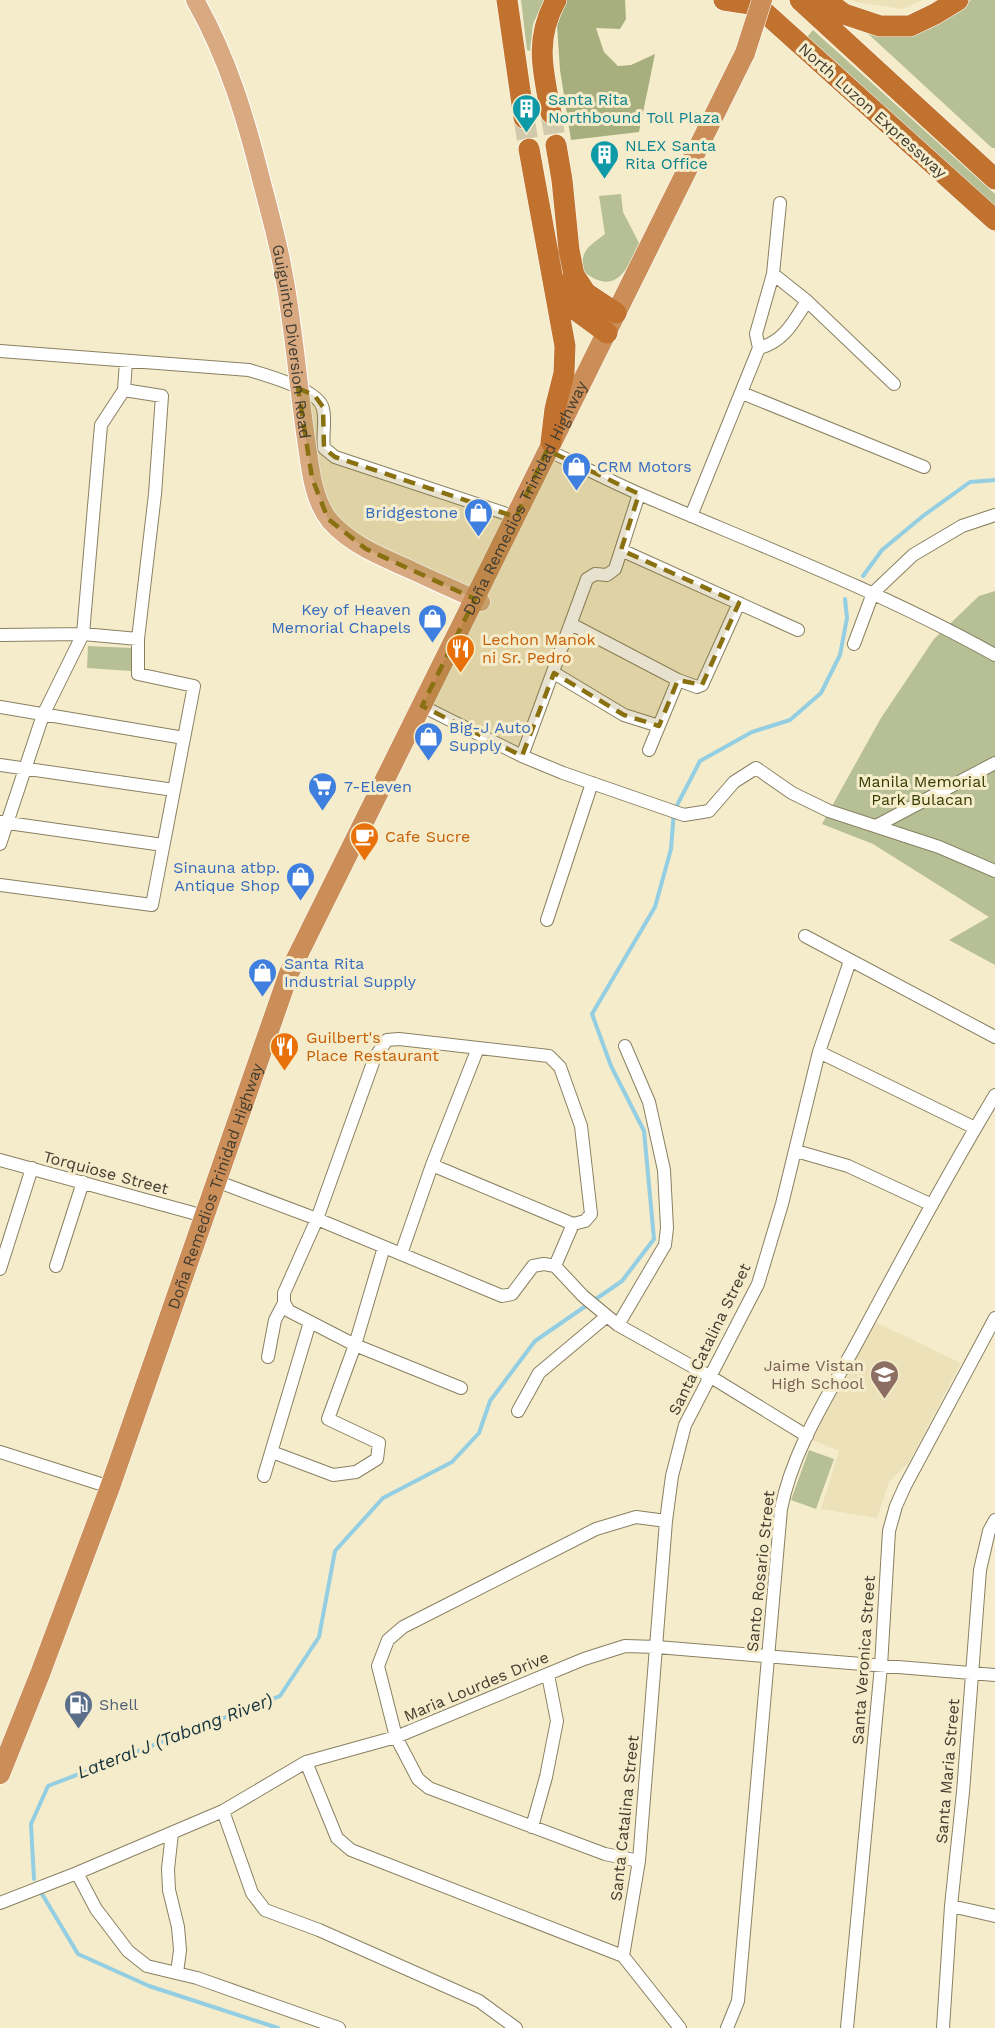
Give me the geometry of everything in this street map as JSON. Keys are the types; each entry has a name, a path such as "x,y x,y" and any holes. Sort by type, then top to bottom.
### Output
{"highway":[{"path":"507,0 524,118"},
{"path":"551,113 543,68 542,41 548,15 556,0"},
{"path":"724,0 756,2"},
{"name":"North Luzon Expressway","path":"800,0 995,179"},
{"path":"825,0 844,14 880,26 909,26 958,0"},
{"name":"Doña Remedios Trinidad Highway","path":"0,1774 110,1487 289,974 745,53 756,2"},
{"name":"North Luzon Expressway","path":"756,2 995,220"},
{"path":"556,145 574,275 586,293 616,313"},
{"path":"529,149 554,278 566,355 549,446"},
{"path":"554,278 577,311 606,333"}],"main road":[{"name":"Guiguinto Diversion Road","path":"195,0 232,79 246,117 284,274 312,478 321,506 328,519 351,540 366,549 482,602"}],"street":[{"path":"691,516 759,348 756,334 773,274 780,203"},
{"path":"773,274 807,301 894,384"},
{"path":"759,348 775,344 807,301"},
{"path":"0,351 249,370 272,376 315,396 323,408 324,448 335,457 516,517"},
{"path":"0,844 3,822 43,715 83,634 101,425 124,390 126,361"},
{"path":"0,885 152,905 194,686 138,674 138,639 155,494 162,396 124,390"},
{"path":"742,393 924,467"},
{"path":"549,446 639,494 873,593 941,624 995,654"},
{"path":"522,756 587,579 595,574 612,573 639,494"},
{"path":"854,644 873,593 913,555 962,526 995,515"},
{"path":"621,550 798,630"},
{"path":"571,624 678,680 697,687 702,685 739,603"},
{"path":"0,635 83,634 138,639"},
{"path":"554,673 624,715 659,726"},
{"path":"649,750 678,680"},
{"path":"422,706 522,756 684,815 709,811 734,782 756,768 792,793 829,811 939,847 995,871"},
{"path":"0,707 184,738"},
{"path":"876,826 995,763"},
{"path":"0,765 174,790"},
{"path":"546,920 592,783"},
{"path":"3,822 163,845"},
{"path":"805,936 995,1037"},
{"name":"Santa Catalina Street","path":"623,1956 639,1861 666,1521 672,1476 685,1425 758,1284 783,1204 819,1052 850,961"},
{"path":"268,1357 275,1320 284,1304 285,1293 317,1219 375,1057 387,1040 399,1039 549,1056 560,1067 581,1126 591,1214 585,1221 573,1224 432,1165"},
{"path":"618,1324 665,1245 668,1228 664,1170 649,1102 625,1046"},
{"path":"401,1254 432,1165 478,1048"},
{"path":"819,1052 975,1128"},
{"name":"Santo Rosario Street","path":"727,2028 738,2001 781,1509 785,1486 807,1436 932,1205 995,1095"},
{"path":"796,1151 848,1166 932,1205"},
{"name":"Torquiose Street","path":"0,1160 204,1216"},
{"path":"0,1269 32,1168"},
{"path":"216,1181 317,1219 502,1296 512,1294 533,1266 544,1264 555,1266 584,1296 618,1324 711,1377 807,1436"},
{"path":"56,1266 83,1182"},
{"path":"555,1266 573,1224"},
{"path":"272,1452 333,1475 356,1472 377,1459 380,1443 328,1419 355,1345 384,1248"},
{"path":"284,1304 289,1311 355,1345 461,1388"},
{"path":"518,1412 539,1372 604,1314"},
{"name":"Santa Veronica Street","path":"847,2028 881,1666 889,1531 905,1486 995,1318"},
{"path":"264,1476 310,1322"},
{"path":"0,1452 110,1487"},
{"path":"639,1861 605,1854 429,1788 418,1779 396,1737 378,1666 388,1640 403,1627 596,1530 636,1517 666,1521"},
{"name":"Santa Maria Street","path":"943,2028 951,1906 980,1570 989,1531 995,1520"},
{"name":"Maria Lourdes Drive","path":"0,1903 77,1873 224,1810 306,1762 396,1737 584,1659 625,1646 995,1676"},
{"path":"532,1827 546,1777 557,1721 548,1675"},
{"path":"306,1762 337,1838 351,1850 623,1956 680,2028"},
{"path":"224,1810 252,1893 265,1910 319,1930 479,2001 516,2028"},
{"path":"172,1833 168,1869 169,1890 178,1927 180,1950 177,1973"},
{"path":"77,1873 96,1909 128,1952 147,1966 177,1973 339,2028"},
{"path":"951,1906 995,1916"}],"highlighted area":[{"path":"298,388 315,396 323,407 324,448 335,457 516,517 547,450 639,494 621,550 739,603 702,685 678,680 659,726 624,715 554,673 522,756 422,706 475,599 366,549 328,519 312,478"}],"shaded area":[{"path":"853,0 922,0 902,9"},
{"name":"Jaime Vistan High School","path":"875,1322 961,1363 909,1462 889,1482 877,1518 821,1509 839,1451 808,1438"}],"green space":[{"path":"521,0 544,0 533,24 530,51 527,50"},
{"path":"567,0 625,0 626,19 620,29 596,28 604,52 618,66 631,65 655,54 639,132 571,140 560,70 557,25"},
{"path":"971,0 995,0 995,148 992,148 864,30 946,16"},
{"path":"813,30 995,194 995,212 807,37"},
{"path":"621,194 623,212 639,243 624,271 612,281 604,282 583,271 583,258 587,249 605,234 599,196"},
{"name":"Manila Memorial Park Bulacan","path":"995,591 995,965 949,940 989,917 873,844 822,824 881,718 934,639 979,596"},
{"path":"88,646 132,648 131,671 87,668"},
{"path":"809,1450 834,1459 816,1509 791,1500"}],"waterway":[{"path":"863,576 882,550 923,516 970,482 995,480"},
{"name":"Lateral J (Tabang River)","path":"34,1879 31,1824 48,1786 280,1696 319,1637 335,1551 383,1498 452,1462 479,1433 490,1401 535,1341 622,1281 654,1239 644,1131 611,1066 592,1014 655,907 671,849 674,811 700,761 752,732 790,720 821,693 840,655 847,618 845,599"},
{"name":"Lateral J (Tabang River)","path":"42,1894 78,1954 149,1986 278,2028"}],"tunnel":[{"path":"551,113 556,145"},
{"path":"524,118 529,149"}],"place":[{"name":"Santa Rita Northbound Toll Plaza","path":"527,134"},
{"name":"NLEX Santa Rita Office","path":"604,180"},
{"name":"CRM Motors","path":"576,492"},
{"name":"Bridgestone","path":"479,538"},
{"name":"Key of Heaven Memorial Chapels","path":"432,644"},
{"name":"Lechon Manok ni Sr. Pedro","path":"461,674"},
{"name":"Big-J Auto Supply","path":"428,762"},
{"name":"7-Eleven","path":"323,812"},
{"name":"Cafe Sucre","path":"364,862"},
{"name":"Sinauna atbp. Antique Shop","path":"301,902"},
{"name":"Santa Rita Industrial Supply","path":"263,998"},
{"name":"Guilbert's Place Restaurant","path":"285,1072"},
{"name":"Jaime Vistan High School","path":"885,1400"},
{"name":"Shell","path":"78,1730"}]}
